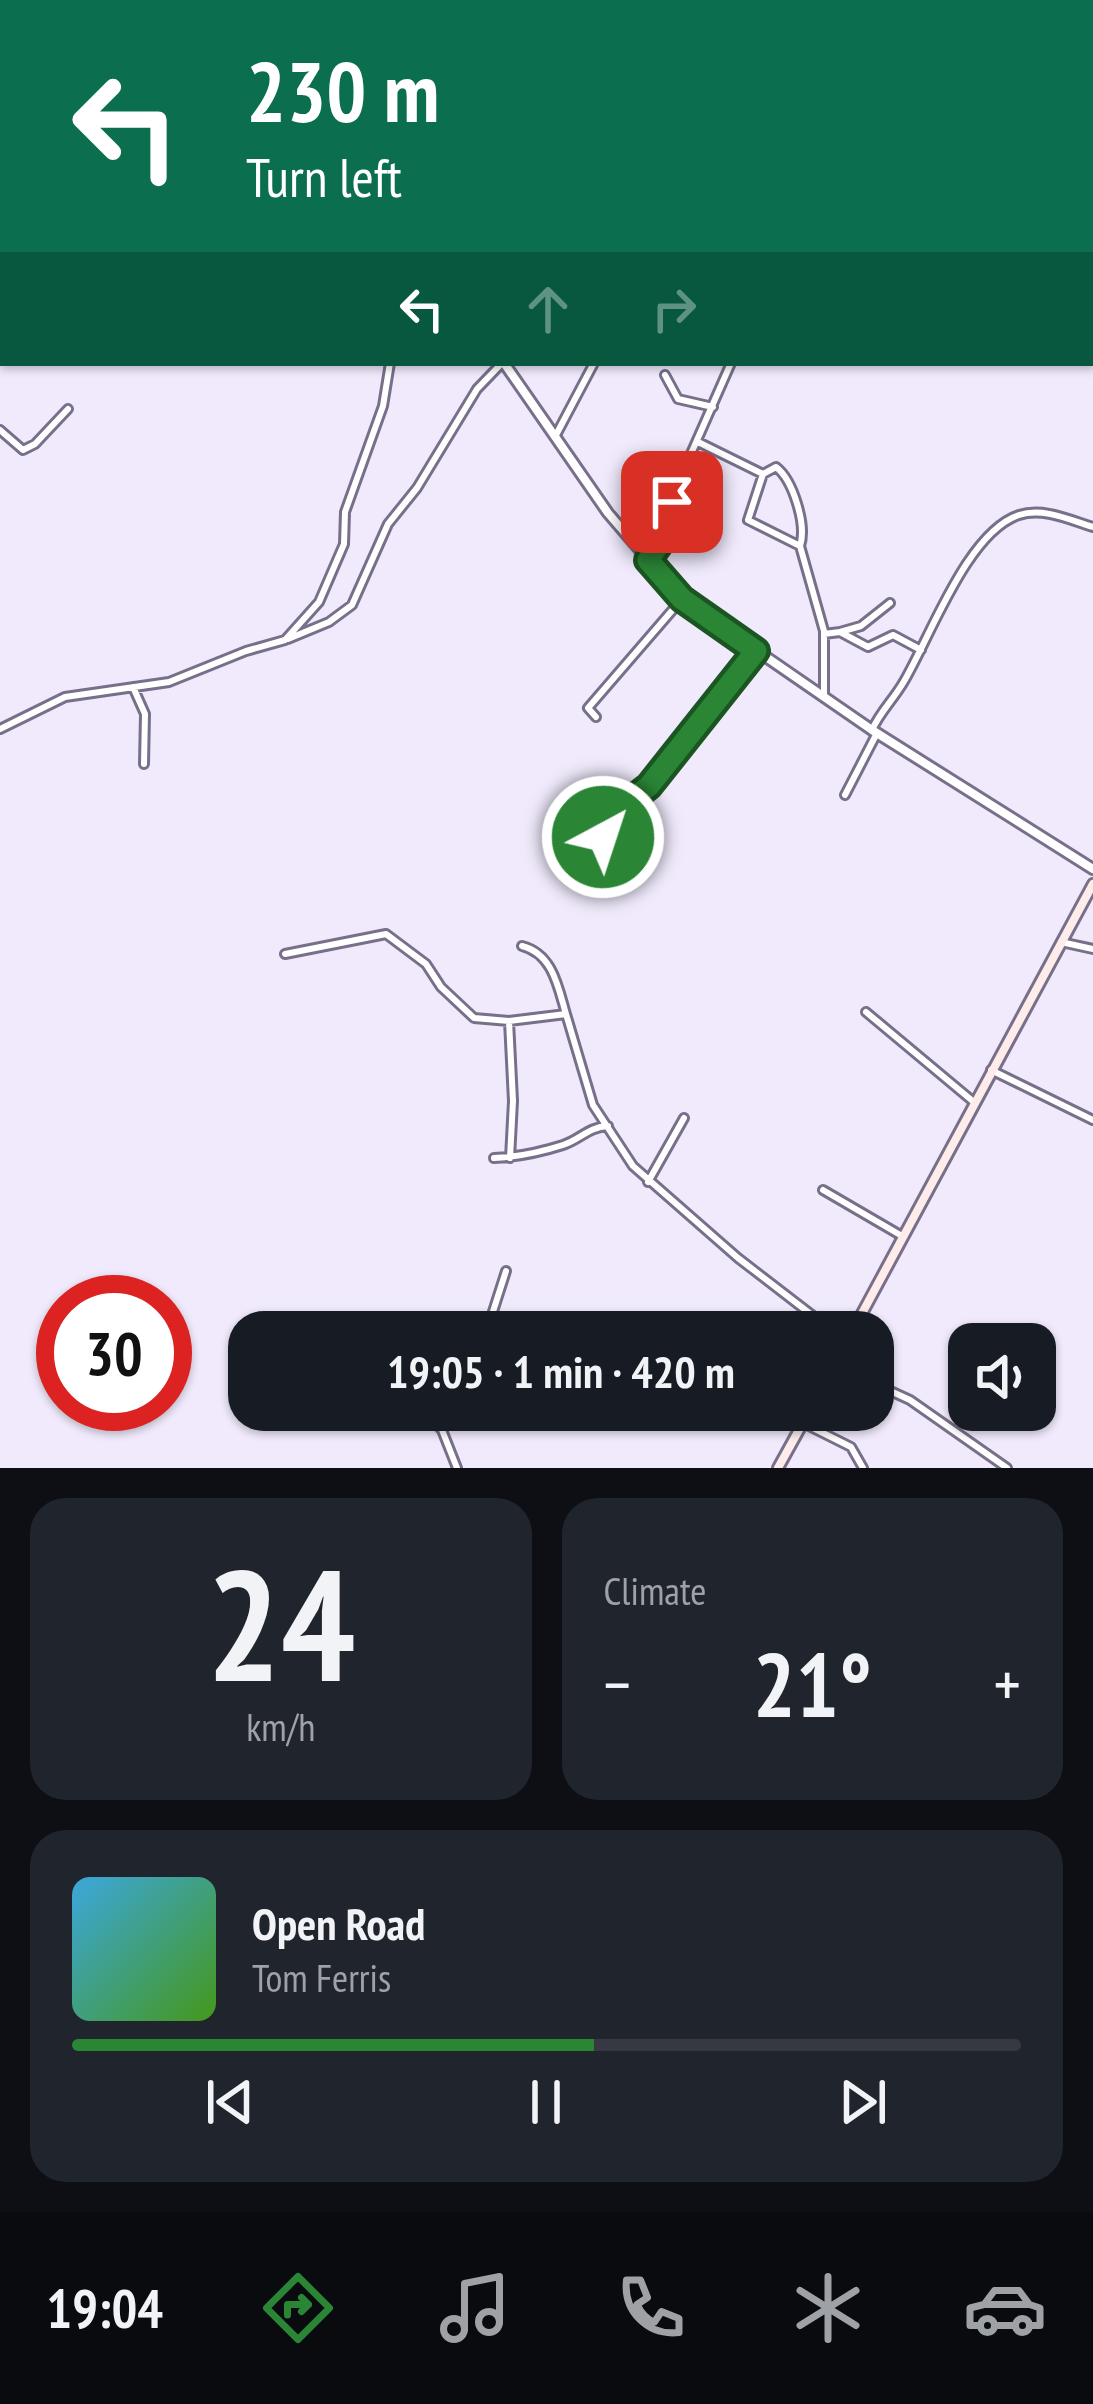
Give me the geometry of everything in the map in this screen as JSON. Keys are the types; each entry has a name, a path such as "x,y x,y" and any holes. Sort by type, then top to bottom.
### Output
{"main road":[{"path":"863,1311 1093,884"},
{"path":"778,1468 799,1431"}],"street":[{"path":"285,640 320,602 344,544 345,512 382,406 389,366"},
{"path":"0,729 65,697 170,682 329,622 352,605 388,524 417,488 477,389 500,366"},
{"path":"505,366 608,513 682,599 874,732 1093,869"},
{"path":"556,435 592,366"},
{"path":"648,560 663,539 675,490 730,366"},
{"path":"665,375 678,398 713,407"},
{"path":"0,430 22,450 68,409"},
{"path":"698,442 763,474"},
{"path":"800,545 748,520 763,474 776,467 786,476 804,533 800,545 824,634 824,698"},
{"path":"845,795 961,570 1013,517 1045,513 1093,527"},
{"path":"596,717 588,708 682,599"},
{"path":"824,634 861,626 890,603"},
{"path":"840,632 868,647 893,635 921,650"},
{"path":"614,848 603,837 603,822 649,786 756,651"},
{"path":"133,687 145,715 144,764"},
{"path":"285,954 386,934 426,964 441,987 474,1018 509,1021 566,1014"},
{"path":"1060,942 1093,949"},
{"path":"522,946 534,949 547,961 593,1105 626,1158 648,1182 808,1311"},
{"path":"866,1012 975,1103"},
{"path":"509,1021 513,1101 509,1157"},
{"path":"991,1070 1093,1120"},
{"path":"648,1182 684,1118"},
{"path":"494,1158 562,1145 592,1126 608,1126"},
{"path":"823,1190 903,1237"},
{"path":"493,1311 506,1271"},
{"path":"894,1393 1007,1468"},
{"path":"442,1431 457,1468"},
{"path":"819,1431 850,1447 862,1468"}],"route":[{"path":"603,837 603,822 649,786 756,651 682,599 648,560 663,539 672,502"}]}
